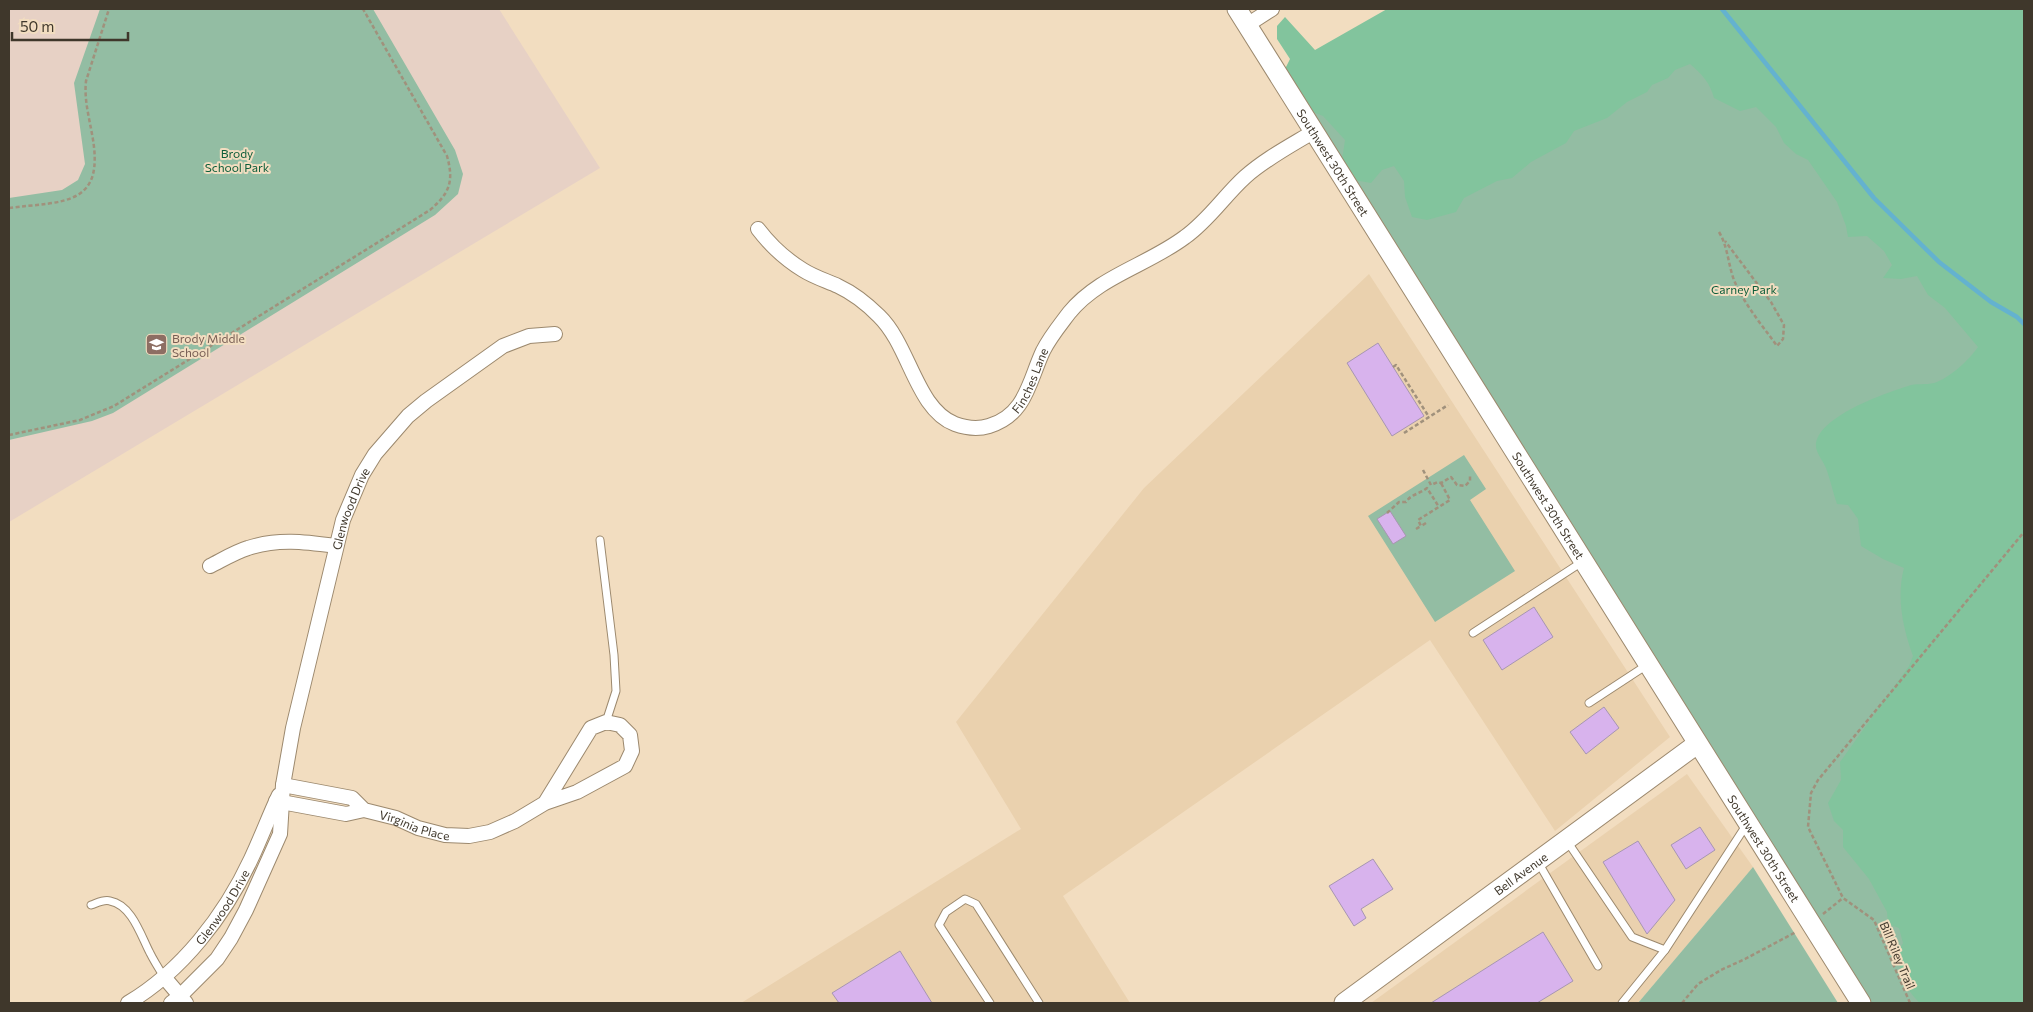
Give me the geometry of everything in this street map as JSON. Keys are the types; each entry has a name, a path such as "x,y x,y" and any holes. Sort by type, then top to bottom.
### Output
{"street":[{"name":"Southwest 30th Street","path":"1237,9 1647,665 1861,1003"},
{"path":"1247,25 1272,9"},
{"name":"Finches Lane","path":"758,229 768,242 786,259 805,272 861,300 880,317 894,335 931,407 943,418 956,425 971,428 984,427 998,423 1012,414 1022,403 1043,351 1056,329 1072,309 1092,291 1111,278 1162,253 1186,237 1208,217 1246,176 1313,132"},
{"name":"Glenwood Drive","path":"128,1003 150,990 207,930 231,896 251,860 279,801 293,728 336,546 343,520 362,474 375,454 408,416 426,400 503,346 529,336 555,334"},
{"path":"210,566 248,548 276,542 304,541 336,546"},
{"name":"Virginia Place","path":"283,785 352,798 364,810 396,818 418,828 445,835 469,836 490,832 515,821 544,803 577,792 625,766 632,751 630,736 620,725 606,722 591,728 544,803"},
{"name":"Bell Avenue","path":"1344,1003 1697,744"},
{"path":"279,801 346,814 364,810"},
{"name":"Glenwood Drive","path":"179,1001 216,959 231,938 246,910 280,834 279,801"},
{"path":"164,977 179,1001"}],"lane":[{"path":"600,540 614,655 616,692 606,722"},
{"path":"1473,634 1583,562"},
{"path":"1589,703 1647,665"},
{"path":"1622,1003 1664,950 1747,823"},
{"path":"1566,840 1632,937 1664,950"},
{"path":"1538,861 1598,966"},
{"path":"91,905 105,900 112,901 123,908 138,926 149,952 164,977"},
{"path":"990,1003 939,925 946,912 964,900 976,904 1039,1003"}],"path":[{"path":"9,208 76,198 86,189 93,177 95,163 93,137 85,91 86,81 109,9"},
{"path":"9,435 80,420 114,406 430,210 440,201 447,191 450,181 450,169 446,156 363,9"},
{"path":"1719,232 1771,302 1784,325 1783,339 1777,346 1744,301 1734,279 1725,241"},
{"path":"1393,367 1396,365 1429,417"},
{"path":"1404,433 1448,405"},
{"path":"1423,470 1431,485"},
{"path":"1387,513 1399,502 1406,502 1411,496 1421,494 1431,485 1438,482 1441,483 1451,477 1454,484 1460,487 1465,486 1470,480 1470,474"},
{"path":"1421,526 1418,520 1450,500 1441,483"},
{"path":"1427,488 1439,507"},
{"path":"1416,529 1426,523"},
{"path":"1682,1003 1698,984 1720,970 1811,924 1843,898 1808,827 1811,793 1818,780 2024,532"},
{"name":"Bill Riley Trail","path":"1843,898 1874,920 1910,1003"}],"shaded area":[{"name":"Brody School Park","path":"9,9 499,9 600,168 9,522"},
{"path":"1369,274 1670,737 1555,831 1430,640 1063,896 1130,1003 741,1003 1021,829 956,722 1144,488"},
{"path":"1687,774 1753,867 1638,1003 1371,1003"}],"green space":[{"name":"Brody School Park","path":"100,9 373,9 455,150 463,174 458,194 435,215 113,413 92,421 9,440 9,198 62,190 78,180 85,164 74,83"},
{"path":"1387,9 2024,9 2024,1003 1920,1003 1910,992 1900,968 1897,954 1903,943 1899,928 1888,924 1887,912 1869,879 1843,847 1843,830 1834,821 1828,803 1841,780 1840,762 1909,666 1913,656 1906,635 1902,613 1901,590 1904,568 1883,559 1861,546 1858,519 1848,505 1837,504 1826,468 1816,447 1818,436 1826,426 1838,417 1868,401 1908,386 1940,381 1953,373 1978,347 1945,308 1928,295 1917,276 1901,279 1883,278 1892,265 1884,251 1867,236 1848,237 1837,202 1808,160 1796,154 1784,143 1776,127 1756,107 1740,111 1714,98 1705,79 1690,64 1675,70 1668,78 1652,85 1647,92 1627,102 1607,118 1574,131 1566,143 1531,162 1512,178 1497,181 1464,198 1456,212 1427,220 1412,217 1405,197 1404,181 1394,166 1382,170 1371,183 1354,180 1342,160 1345,140 1323,116 1313,112 1285,69 1290,59 1277,39 1277,26 1285,17 1315,50"},
{"name":"Carney Park","path":"2024,9 2024,1003 1871,1003 1415,294 1291,93"},
{"path":"1464,455 1486,489 1470,500 1515,571 1435,622 1368,516"},
{"path":"1753,867 1838,1003 1638,1003"}],"building":[{"path":"1378,343 1424,416 1392,436 1347,363"},
{"path":"1390,511 1406,536 1393,544 1377,519"},
{"path":"1534,607 1553,637 1502,670 1483,640"},
{"path":"1604,707 1619,728 1586,754 1570,732"},
{"path":"1700,827 1715,850 1686,869 1671,845"},
{"path":"1638,841 1675,900 1647,934 1603,862"},
{"path":"1373,859 1393,889 1361,909 1366,918 1354,926 1329,886"},
{"path":"1543,932 1573,981 1537,1003 1431,1003"},
{"path":"900,951 932,1003 839,1003 832,993"}],"waterway":[{"path":"1722,9 1874,198 1939,262 1991,302 2017,317 2024,324"}],"place":[{"name":"Brody Middle School","path":"156,345"}]}
